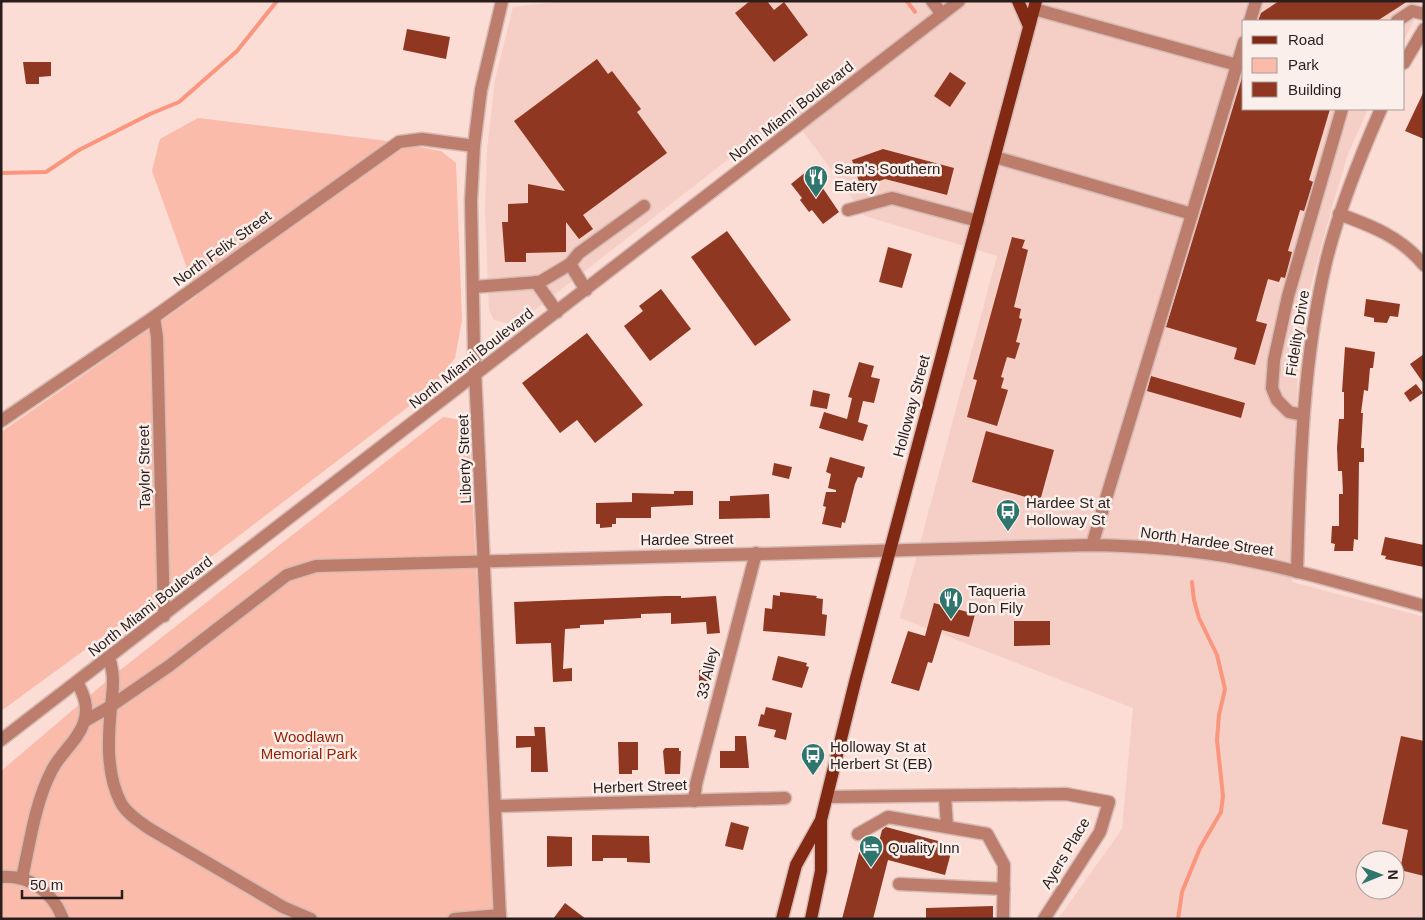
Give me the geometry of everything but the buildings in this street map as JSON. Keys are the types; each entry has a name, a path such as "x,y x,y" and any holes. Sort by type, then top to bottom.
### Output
{"main road":[{"path":"1018,1 1029,28"},
{"name":"Holloway Street","path":"782,919 796,865 821,820 890,550 1035,5"},
{"name":"Holloway Street","path":"810,919 821,871 821,820"}],"street":[{"name":"Liberty Street","path":"500,917 497,806 476,375 471,201 474,146 481,90 502,1"},
{"path":"932,1 942,14"},
{"name":"North Miami Boulevard","path":"1,740 959,1"},
{"path":"1250,20 1256,1"},
{"path":"1035,5 1237,65"},
{"path":"1398,20 1412,11 1424,14"},
{"path":"1405,59 1409,42 1424,29"},
{"path":"1092,545 1242,49"},
{"path":"1303,415 1289,412 1277,400 1272,388 1274,360 1288,296 1342,110"},
{"name":"Fidelity Drive","path":"1297,572 1303,415 1309,356 1320,290 1340,214 1357,164 1381,110"},
{"name":"North Felix Street","path":"1,421 154,317 399,142 422,139 474,146"},
{"path":"995,157 1192,214"},
{"path":"848,210 892,198 978,220"},
{"path":"473,287 536,282 570,264 578,253 644,206"},
{"path":"1340,214 1370,225 1398,239 1424,265"},
{"path":"570,264 586,290"},
{"path":"536,282 557,312"},
{"name":"Taylor Street","path":"154,317 157,337 164,616"},
{"name":"North Hardee Street","path":"890,550 1092,545 1182,550 1297,572 1424,606"},
{"name":"Hardee Street","path":"85,721 112,706 169,666 287,576 316,566 890,550"},
{"name":"33 Alley","path":"694,801 698,775 727,658 745,601 756,553"},
{"path":"109,658 115,674 108,745 110,766 121,803 133,816 150,829 282,907 311,919"},
{"path":"22,878 38,806 51,771 61,756 76,740 85,721 87,700 77,682"},
{"name":"Ayers Place","path":"945,796 1066,794 1110,802 1100,832 1044,919"},
{"path":"827,797 945,796 947,827"},
{"name":"Herbert Street","path":"497,806 785,798"},
{"path":"858,834 888,817 987,834 1004,865 1003,919"},
{"path":"1,877 22,878 36,884 50,896 63,919"},
{"path":"899,884 1004,888"},
{"path":"454,919 500,917"}],"shaded area":[{"path":"565,1 1424,1 1405,38 1405,20 1242,20 1242,110 1368,110 1348,154 1332,207 1311,284 1298,357 1292,582 1424,617 1424,919 1058,919 1122,829 1133,708 900,618 997,256 865,216 789,112 522,320 507,323 494,320 489,310 485,210 487,149 495,80 513,7"}],"green space":[{"path":"198,118 380,140 441,151 456,163 462,320 455,358 433,388 186,576 1,711 1,432 197,296 152,171 160,139"},
{"name":"Woodlawn Memorial Park","path":"443,417 462,420 467,426 469,434 495,919 1,919 1,771 115,674"}],"waterway":[{"path":"1,173 46,172 79,150 150,114 179,102 237,51 277,1"},
{"path":"907,1 915,12"},
{"path":"1178,919 1182,892 1200,848 1221,812 1223,796 1217,740 1219,715 1225,689 1217,655 1199,618 1192,582"}],"place":[{"name":"Sam's Southern Eatery","path":"816,198"},
{"name":"Hardee St at Holloway St","path":"1008,532"},
{"name":"Taqueria Don Fily","path":"951,620"},
{"name":"Holloway St at Herbert St (EB)","path":"813,776"},
{"name":"Quality Inn","path":"871,868"}]}
